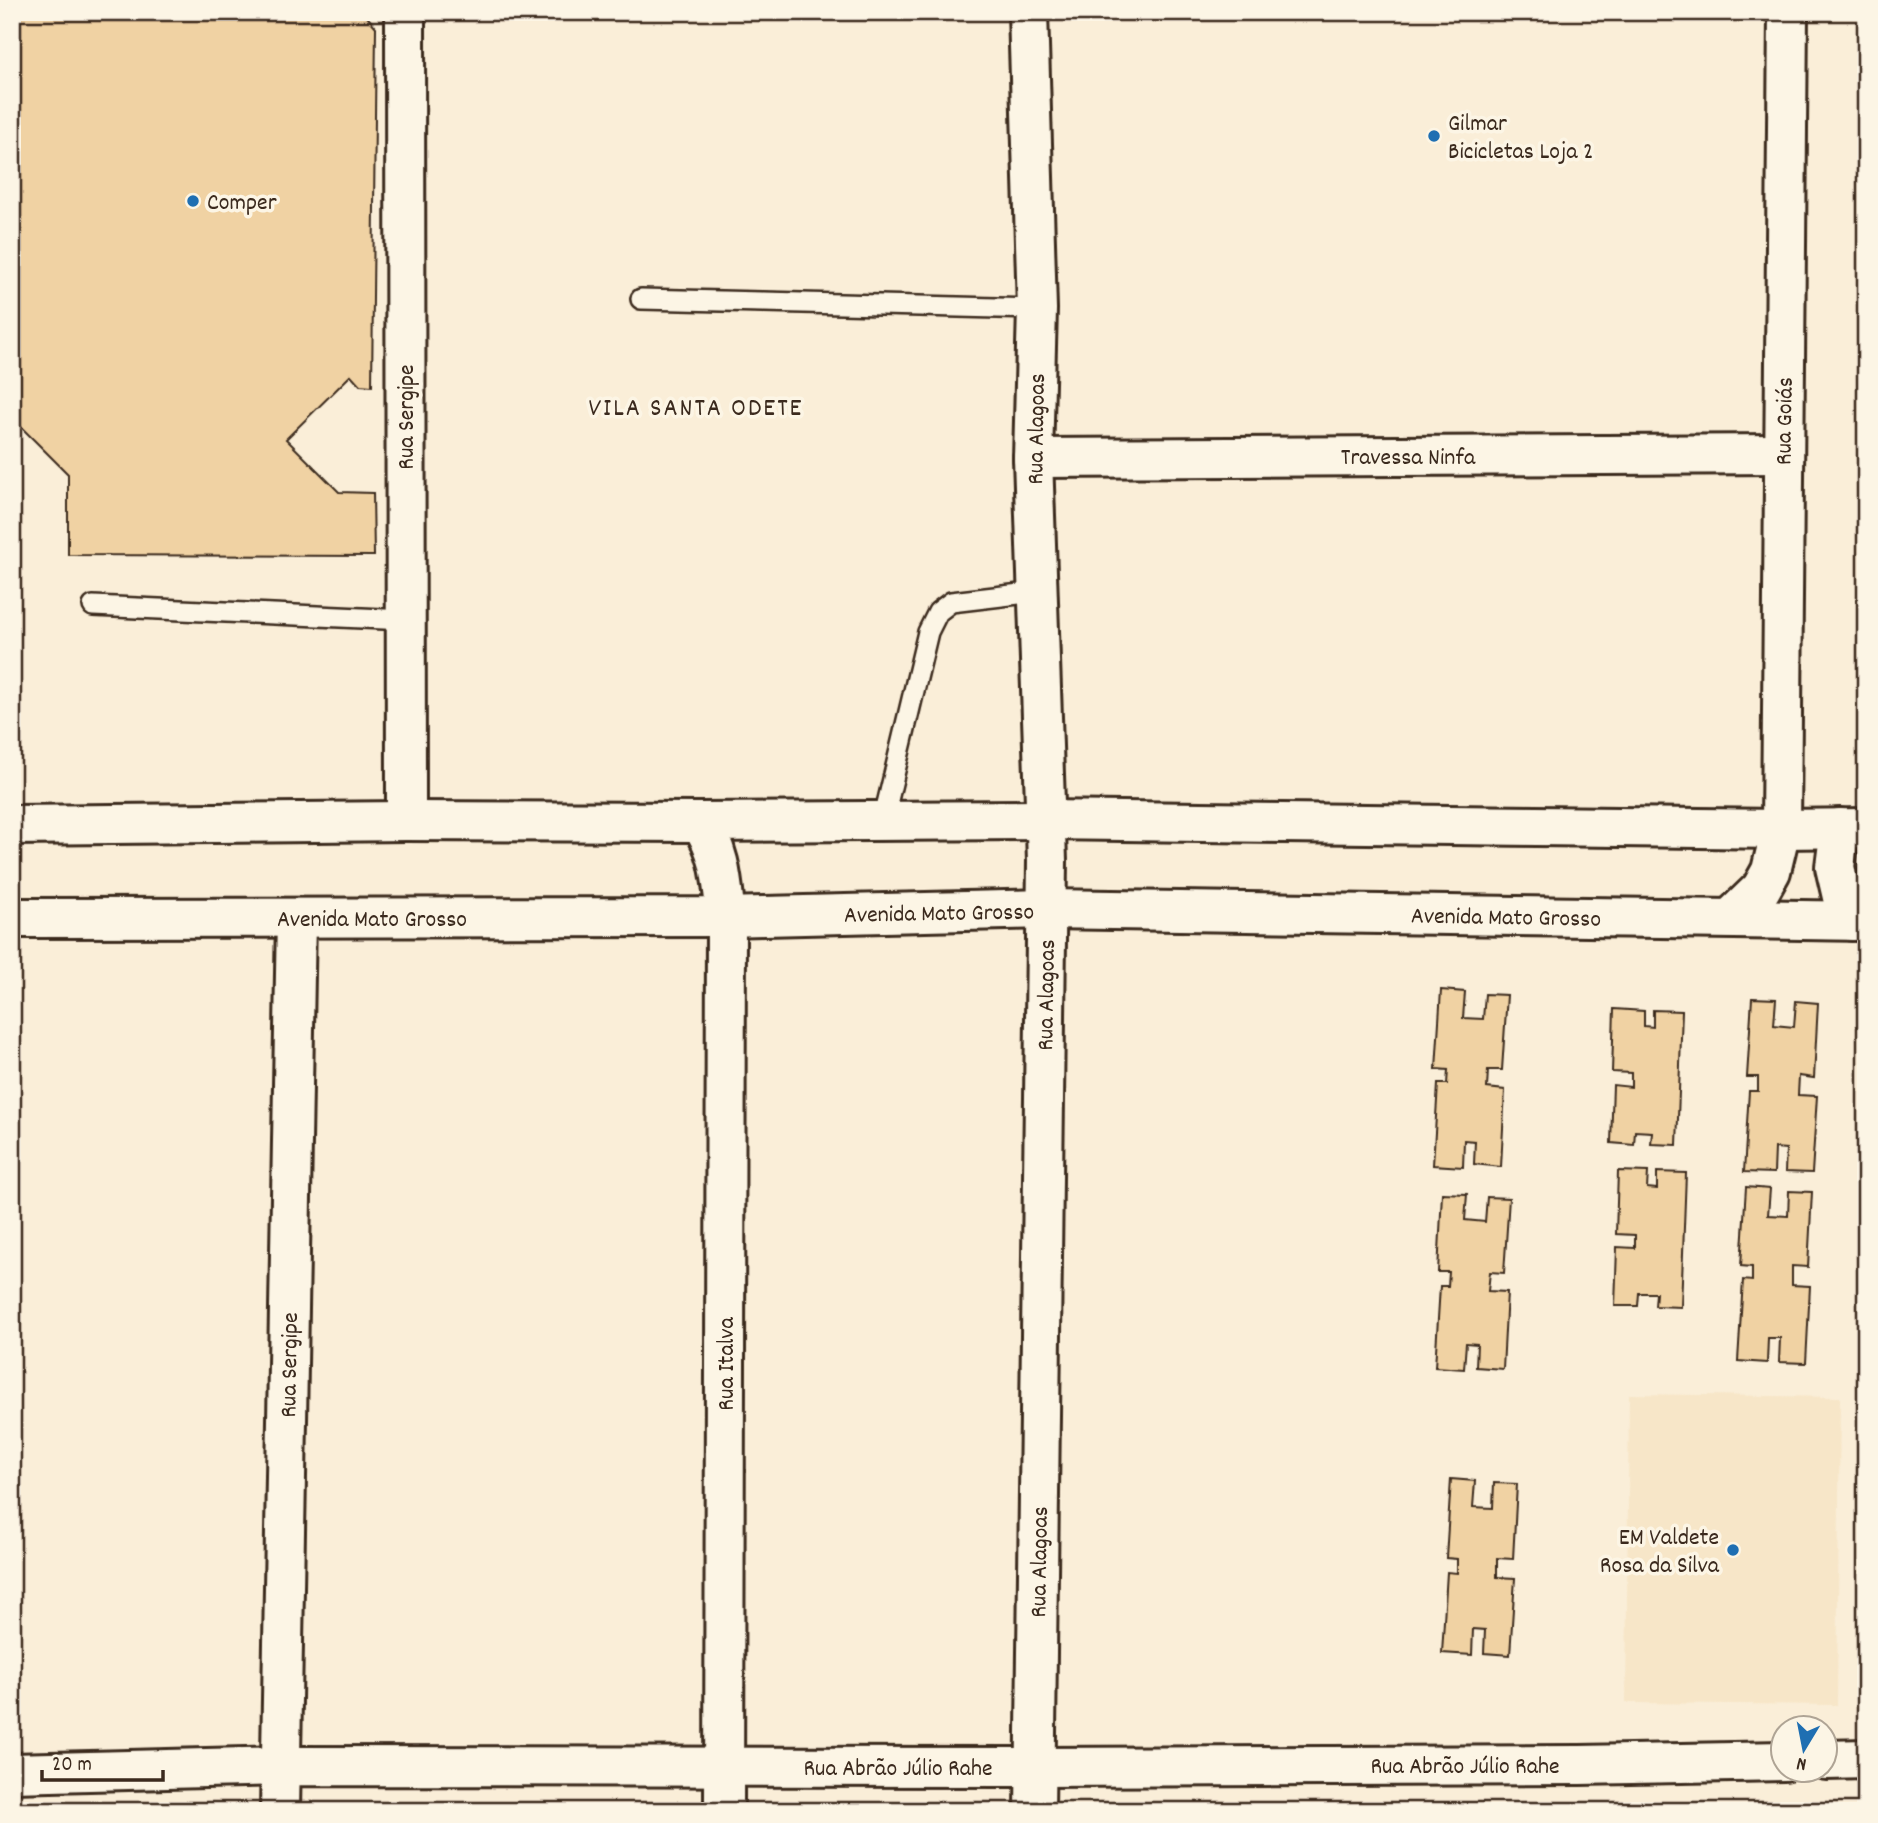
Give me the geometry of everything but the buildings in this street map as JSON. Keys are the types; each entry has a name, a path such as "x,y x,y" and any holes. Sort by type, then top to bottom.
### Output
{"street":[{"name":"Rua Sergipe","path":"405,12 406,821"},
{"name":"Rua Alagoas","path":"1028,12 1037,309 1033,458 1046,909 1035,1811"},
{"name":"Rua Goiás","path":"1731,918 1761,889 1772,871 1782,829 1788,12"},
{"name":"Travessa Ninfa","path":"1033,458 1783,454"},
{"path":"13,819 700,822 1044,820 1853,828 1835,867 1842,897 1859,921"},
{"name":"Rua Italva","path":"700,822 712,838 721,866 726,917 724,1811"},
{"name":"Avenida Mato Grosso","path":"12,918 726,917 1046,909 1859,921"},
{"name":"Rua Sergipe","path":"280,1811 296,918"},
{"path":"1840,1760 1866,1759"},
{"name":"Rua Abrão Júlio Rahe","path":"12,1773 281,1766 724,1768 1580,1765 1770,1761"}],"lane":[{"path":"641,299 1037,309"},
{"path":"883,821 928,632 938,612 951,602 1037,592"},
{"path":"93,606 406,620"}],"shaded area":[{"name":"EM Valdete Rosa da Silva","path":"1629,1394 1840,1397 1837,1705 1626,1703"}],"place":[{"name":"Gilmar Bicicletas Loja 2","path":"1434,136"},
{"name":"Comper","path":"193,201"},
{"name":"EM Valdete Rosa da Silva","path":"1733,1550"}],"district":[{"name":"VILA SANTA ODETE","path":"696,406"}]}
